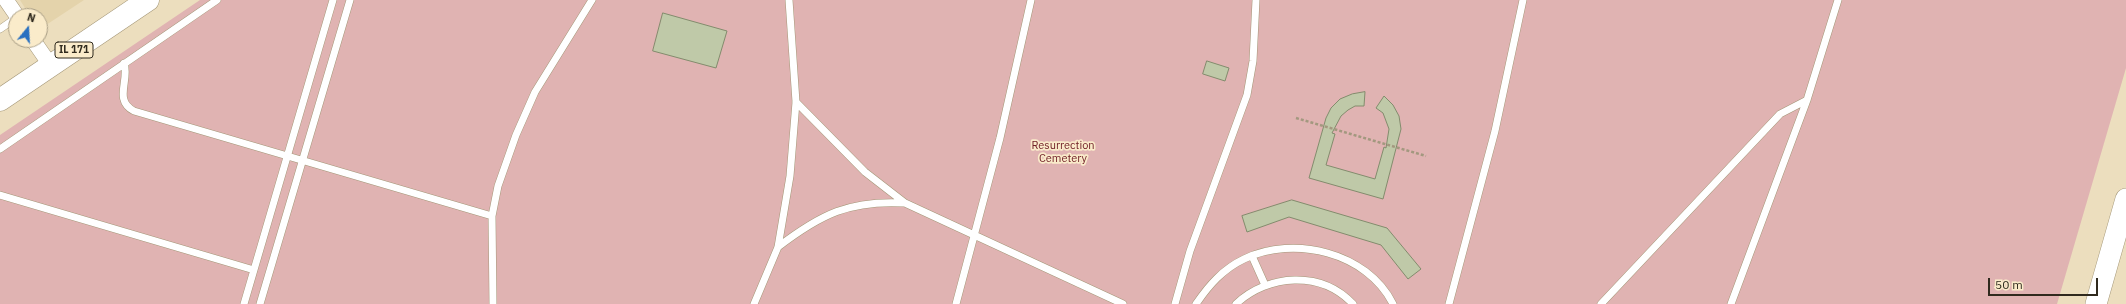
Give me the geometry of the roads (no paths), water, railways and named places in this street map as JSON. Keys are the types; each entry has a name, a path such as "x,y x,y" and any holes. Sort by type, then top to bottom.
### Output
{"main road":[{"name":"IL 171","path":"0,100 148,0"}],"street":[{"path":"39,48 51,66"},
{"path":"2096,304 2126,199"}],"lane":[{"path":"0,149 218,0"},
{"path":"244,304 333,0"},
{"path":"260,304 350,0"},
{"path":"493,304 492,216 498,186 514,142 535,92 592,0"},
{"path":"754,304 778,247 790,176 796,102 789,0"},
{"path":"956,304 1000,138 1031,0"},
{"path":"1176,304 1190,251 1247,95 1254,61 1256,0"},
{"path":"1449,304 1494,131 1523,0"},
{"path":"1731,304 1807,100 1838,0"},
{"path":"124,63 127,71 122,97 128,108 288,157 492,216"},
{"path":"1601,304 1780,114 1807,100"},
{"path":"796,102 865,172 905,203 1123,304"},
{"path":"0,195 254,270"},
{"path":"778,247 816,220 856,204 878,201 905,203"},
{"path":"1196,304 1207,288 1224,271 1252,256 1267,251 1291,248 1314,249 1337,256 1358,267 1376,282 1390,303"},
{"path":"1252,256 1265,285"},
{"path":"1236,304 1254,290 1265,285 1290,280 1316,282 1340,293 1353,304"}],"park label":[{"name":"Resurrection Cemetery","path":"1063,152"}]}
